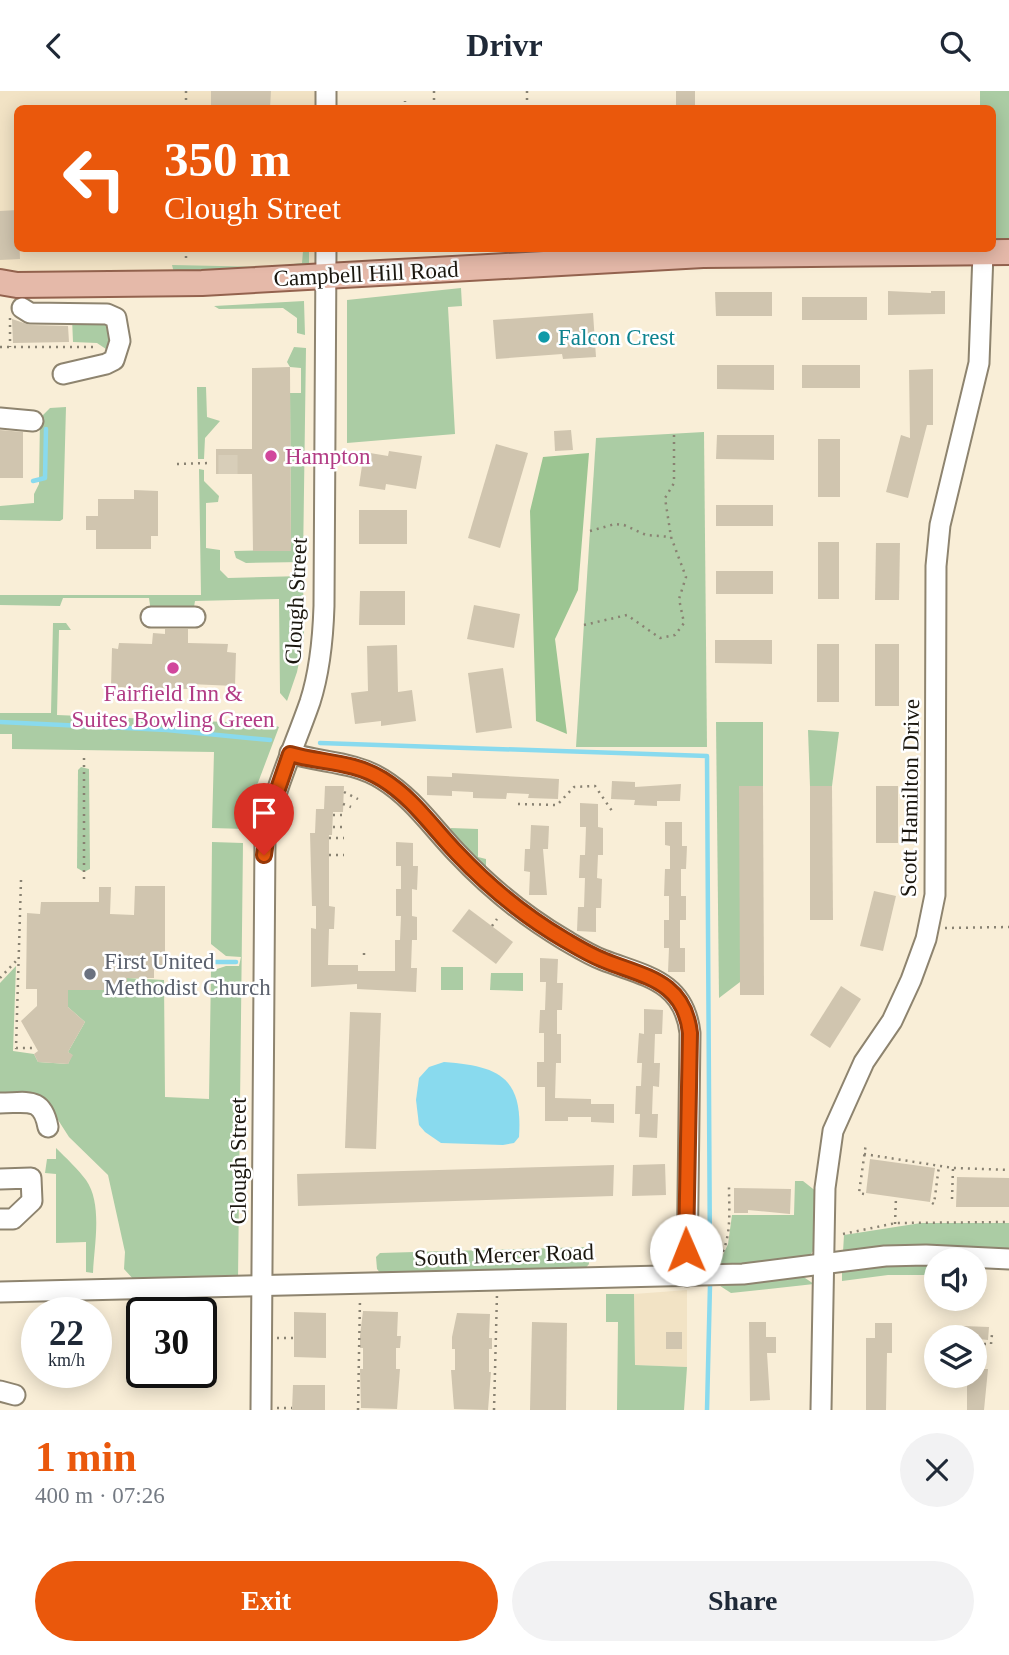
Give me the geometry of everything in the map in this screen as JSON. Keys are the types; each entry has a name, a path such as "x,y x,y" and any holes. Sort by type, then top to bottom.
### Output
{"main road":[{"name":"Campbell Hill Road","path":"10,295 703,255 1009,252"}],"street":[{"name":"Clough Street","path":"265,1409 262,1285 265,837 278,783 315,682 323,621 326,252"},
{"name":"Scott Hamilton Drive","path":"821,1410 825,1188 833,1131 864,1062 892,1021 911,980 928,930 935,894 936,566 940,525 979,363 983,253"},
{"path":"10,295 30,313 107,314 116,318 120,341 114,360 63,374"},
{"path":"0,418 33,421"},
{"path":"151,617 195,617"},
{"path":"290,754 351,765 400,790 474,870 536,921 601,960 658,981 676,996 688,1020 690,1033 687,1276"},
{"path":"0,1103 31,1103 39,1106 45,1114 48,1127"},
{"path":"0,1179 31,1178 32,1201 13,1219 0,1219"},
{"name":"South Mercer Road","path":"0,1292 718,1275 782,1271 898,1255 1009,1259"}],"path":[{"path":"435,91 435,101"},
{"path":"527,91 527,102"},
{"path":"186,252 186,258"},
{"path":"10,295 10,347"},
{"path":"0,347 93,347"},
{"path":"584,625 627,615 660,638 675,635 684,623 679,599 686,577 671,537 664,498 674,483 674,433"},
{"path":"177,464 210,463"},
{"path":"590,531 615,524 646,535 671,537"},
{"path":"84,879 85,758"},
{"path":"518,804 557,805 574,787 595,786 612,811"},
{"path":"344,792 358,799"},
{"path":"343,804 351,807"},
{"path":"333,815 344,815"},
{"path":"333,827 344,827"},
{"path":"329,838 344,838"},
{"path":"329,855 344,855"},
{"path":"21,880 16,1048 36,1048"},
{"path":"492,926 497,919"},
{"path":"928,930 1009,927"},
{"path":"0,978 18,958"},
{"path":"864,1194 859,1193 866,1143"},
{"path":"864,1154 953,1168 1009,1170"},
{"path":"932,1203 934,1204 939,1166"},
{"path":"952,1199 953,1168"},
{"path":"718,1275 717,1263 725,1248 729,1225 729,1186"},
{"path":"895,1224 896,1197"},
{"path":"842,1243 843,1234 895,1224 1009,1222"},
{"path":"494,1410 497,1292"},
{"path":"358,1410 360,1296"},
{"path":"987,1344 991,1344 992,1334"},
{"path":"270,1338 294,1338"},
{"path":"265,1409 292,1408"}],"shaded area":[{"path":"0,91 326,91 326,105 14,105 14,252 326,252 326,277 0,280"},
{"path":"687,1290 687,1367 635,1365 634,1294"}],"green space":[{"path":"980,91 1009,91 1009,239 996,239 996,105 980,105"},
{"path":"303,252 309,252 309,269 174,273 172,265 268,267 302,263"},
{"path":"461,288 462,306 448,307 455,434 347,443 347,300"},
{"path":"304,301 305,335 297,333 297,318 283,308 219,309 214,306"},
{"path":"72,318 111,323 106,326 109,339 106,349 97,343 73,342"},
{"path":"294,347 306,348 303,562 246,563 236,558 234,551 291,550 290,393 301,393 301,368 290,367 287,362"},
{"path":"197,387 206,387 207,417 220,421 205,438 204,459 198,459"},
{"path":"66,407 63,519 0,520 0,506 34,503 34,494 39,484 40,418 50,408"},
{"path":"704,432 707,747 576,747 596,438"},
{"path":"589,453 578,590 555,639 567,734 536,721 530,511 543,457"},
{"path":"199,469 204,470 204,481 219,496 218,502 206,503 206,548 220,550 220,570 228,578 303,576 304,638 287,701 280,693 279,599 195,601 194,607 164,607 162,611 151,612 149,598 63,598 60,606 0,605 0,595 201,595"},
{"path":"53,623 66,623 71,630 59,630 57,715 271,724 279,727 245,817 245,829 212,828 214,752 12,749 12,734 0,734 0,713 51,713"},
{"path":"716,722 763,722 763,786 740,982 719,998"},
{"path":"808,730 839,732 832,786 810,786"},
{"path":"81,767 89,769 90,869 84,872 77,868 78,770"},
{"path":"451,828 478,829 478,857 486,859 486,867 449,831"},
{"path":"212,842 243,843 238,1280 135,1281 124,1269 125,1252 108,1175 69,1137 44,1098 35,1094 0,1094 0,983 16,966 13,1051 34,1054 38,1062 68,1064 72,1055 68,1052 85,1022 68,1007 68,990 127,990 127,978 164,980 165,1097 209,1099 211,971 226,966 239,966 241,957 226,956 211,944"},
{"path":"441,967 463,967 463,990 441,990"},
{"path":"491,973 523,973 523,991 490,990"},
{"path":"56,1148 83,1176 91,1190 96,1213 93,1273 86,1272 86,1242 56,1243 56,1174 45,1173 47,1159 56,1159"},
{"path":"795,1181 803,1181 817,1192 816,1247 808,1258 718,1266 728,1244 732,1215 794,1215"},
{"path":"921,1223 1009,1223 1009,1249 902,1248 843,1252 844,1235"},
{"path":"587,1247 589,1264 584,1270 381,1274 377,1269 376,1257 380,1253"},
{"path":"924,1263 924,1275 888,1275 842,1281 842,1270 874,1265"},
{"path":"802,1276 814,1284 731,1293 714,1282"},
{"path":"606,1294 634,1294 635,1365 687,1367 684,1410 617,1410 618,1322 606,1322"}],"water":[{"path":"444,1062 480,1067 504,1079 512,1088 519,1117 519,1137 514,1143 441,1143 425,1132 419,1125 416,1100 419,1078 429,1067"}],"building":[{"path":"211,91 271,91 270,105 211,105"},
{"path":"676,91 695,91 695,105 676,105"},
{"path":"14,210 14,252 20,252 20,259 0,260 0,211"},
{"path":"888,291 945,291 945,314 888,315"},
{"path":"715,292 772,292 772,316 716,316"},
{"path":"802,297 867,297 867,320 802,320"},
{"name":"Falcon Crest","path":"593,313 596,357 563,359 562,354 496,359 493,320"},
{"path":"12,319 30,325 68,326 69,342 13,343"},
{"path":"717,365 774,365 774,390 717,389"},
{"path":"802,365 860,365 860,388 802,388"},
{"name":"Hampton","path":"290,367 291,551 253,551 252,474 216,474 216,449 252,449 252,368"},
{"path":"933,369 933,425 927,425 908,498 886,492 901,435 910,438 909,370"},
{"path":"0,430 23,432 23,478 0,478"},
{"path":"571,430 573,450 555,451 554,431"},
{"path":"717,435 774,435 774,460 716,459"},
{"path":"818,439 840,439 840,497 818,497"},
{"path":"496,444 528,453 500,548 468,538"},
{"path":"389,451 422,456 416,489 386,484 385,490 359,486 364,452 388,456"},
{"path":"134,490 158,491 158,536 151,536 151,549 96,549 96,530 86,530 86,516 98,516 98,499 134,499"},
{"path":"716,505 773,505 773,526 716,526"},
{"path":"359,510 407,510 407,544 359,544"},
{"path":"818,542 839,542 839,599 818,599"},
{"path":"876,543 900,543 899,600 875,600"},
{"path":"716,571 773,571 773,594 716,594"},
{"path":"360,591 405,591 405,625 359,625"},
{"path":"474,605 520,614 514,648 467,639"},
{"name":"Fairfield Inn & Suites Bowling Green","path":"165,629 188,629 188,643 228,644 227,652 236,653 235,686 189,684 188,689 111,687 112,648 118,649 119,643 152,644 153,633 165,634"},
{"path":"715,640 772,640 772,664 715,663"},
{"path":"817,644 839,644 839,702 817,702"},
{"path":"875,644 899,644 899,706 875,706"},
{"path":"397,645 398,692 412,690 416,721 381,726 381,721 355,724 351,693 368,691 367,646"},
{"path":"503,668 512,728 476,733 468,673"},
{"path":"452,773 559,779 558,799 528,798 529,794 507,793 506,799 473,798 473,792 452,791 452,796 427,795 427,776 452,777"},
{"path":"612,781 635,782 635,787 681,784 680,801 657,801 657,806 634,805 635,800 611,799"},
{"path":"325,786 344,786 343,812 333,812 332,835 329,835 329,906 335,907 334,929 329,929 328,965 358,965 358,971 395,971 395,940 400,940 401,916 396,916 396,889 401,889 401,866 396,866 396,842 413,843 413,866 418,866 417,890 412,889 412,916 417,917 417,940 412,940 411,968 417,968 416,992 357,989 357,984 311,987 311,928 316,929 316,906 312,906 310,833 315,833 316,809 324,809"},
{"path":"739,786 763,786 764,995 740,995"},
{"path":"810,786 832,786 833,920 810,920"},
{"path":"876,786 898,786 898,843 876,843"},
{"path":"580,803 598,804 598,827 603,828 603,855 598,855 597,878 602,879 601,908 596,908 596,932 577,931 578,907 584,907 585,878 579,878 580,855 585,855 586,827 580,827"},
{"path":"665,822 682,822 682,846 687,846 686,869 681,869 681,896 686,896 686,920 680,920 680,948 685,948 685,972 668,972 669,948 664,948 664,920 669,920 669,896 664,896 665,869 670,869 670,846 665,845"},
{"path":"531,825 549,826 548,849 543,849 547,895 529,895 530,872 524,871 525,849 530,849"},
{"name":"First United Methodist Church","path":"135,886 165,886 165,970 154,970 154,978 127,978 127,990 68,990 68,1007 85,1022 68,1052 73,1055 68,1064 38,1062 34,1054 38,1051 21,1021 37,1006 37,989 26,989 27,913 40,914 41,902 99,902 99,887 111,887 110,914 134,915"},
{"path":"874,891 896,896 883,951 860,946"},
{"path":"469,909 513,942 496,964 452,931"},
{"path":"540,958 558,959 557,983 563,983 562,1010 557,1010 557,1034 561,1034 561,1063 556,1063 555,1098 591,1099 591,1104 614,1104 614,1123 591,1122 591,1117 545,1121 545,1087 537,1087 537,1062 544,1062 544,1033 539,1033 540,1010 545,1010 546,982 540,982"},
{"path":"841,986 861,999 830,1048 810,1035"},
{"path":"644,1009 663,1010 662,1034 655,1034 654,1063 660,1063 659,1087 653,1086 652,1114 658,1114 657,1138 639,1137 640,1114 635,1114 636,1086 641,1086 642,1063 637,1063 639,1033 644,1034"},
{"path":"350,1012 381,1013 376,1149 345,1148"},
{"path":"870,1159 935,1168 930,1202 866,1193"},
{"path":"665,1164 666,1195 632,1196 633,1165"},
{"path":"614,1165 613,1196 298,1206 297,1174"},
{"path":"957,1177 1009,1178 1009,1207 956,1207"},
{"path":"734,1188 791,1189 790,1214 748,1210 748,1213 734,1213"},
{"path":"363,1311 398,1312 397,1336 401,1336 400,1348 396,1348 396,1369 400,1369 397,1409 361,1408 360,1369 363,1369 363,1348 360,1348 360,1336"},
{"path":"294,1312 326,1313 326,1358 294,1357"},
{"path":"457,1313 490,1314 489,1338 492,1338 492,1349 489,1349 491,1372 488,1410 454,1409 451,1370 455,1370 455,1349 452,1349 452,1337"},
{"path":"532,1322 567,1323 566,1410 530,1410"},
{"path":"749,1322 766,1322 766,1337 776,1337 776,1353 767,1353 770,1400 750,1401"},
{"path":"875,1323 892,1323 892,1353 887,1353 886,1410 866,1410 866,1338 875,1338"},
{"path":"666,1332 682,1332 682,1349 666,1349"},
{"path":"293,1385 325,1385 325,1410 292,1410"},
{"path":"967,1388 986,1388 984,1410 967,1410"}],"waterway":[{"path":"33,481 45,478 46,429"},
{"path":"0,722 167,730 270,740"},
{"path":"320,743 707,756 710,1263"},
{"path":"211,962 236,962"},
{"path":"707,1410 710,1285"}],"tunnel":[{"path":"228,449 228,474"}],"place":[{"name":"Falcon Crest","path":"544,337"},
{"name":"Hampton","path":"271,456"},
{"name":"Fairfield Inn & Suites Bowling Green","path":"173,668"},
{"name":"First United Methodist Church","path":"90,974"}],"route":[{"path":"264,855 270,812 290,754 351,765 400,790 474,870 536,921 601,960 633,970 669,989 683,1006 690,1033 686,1250"}]}
